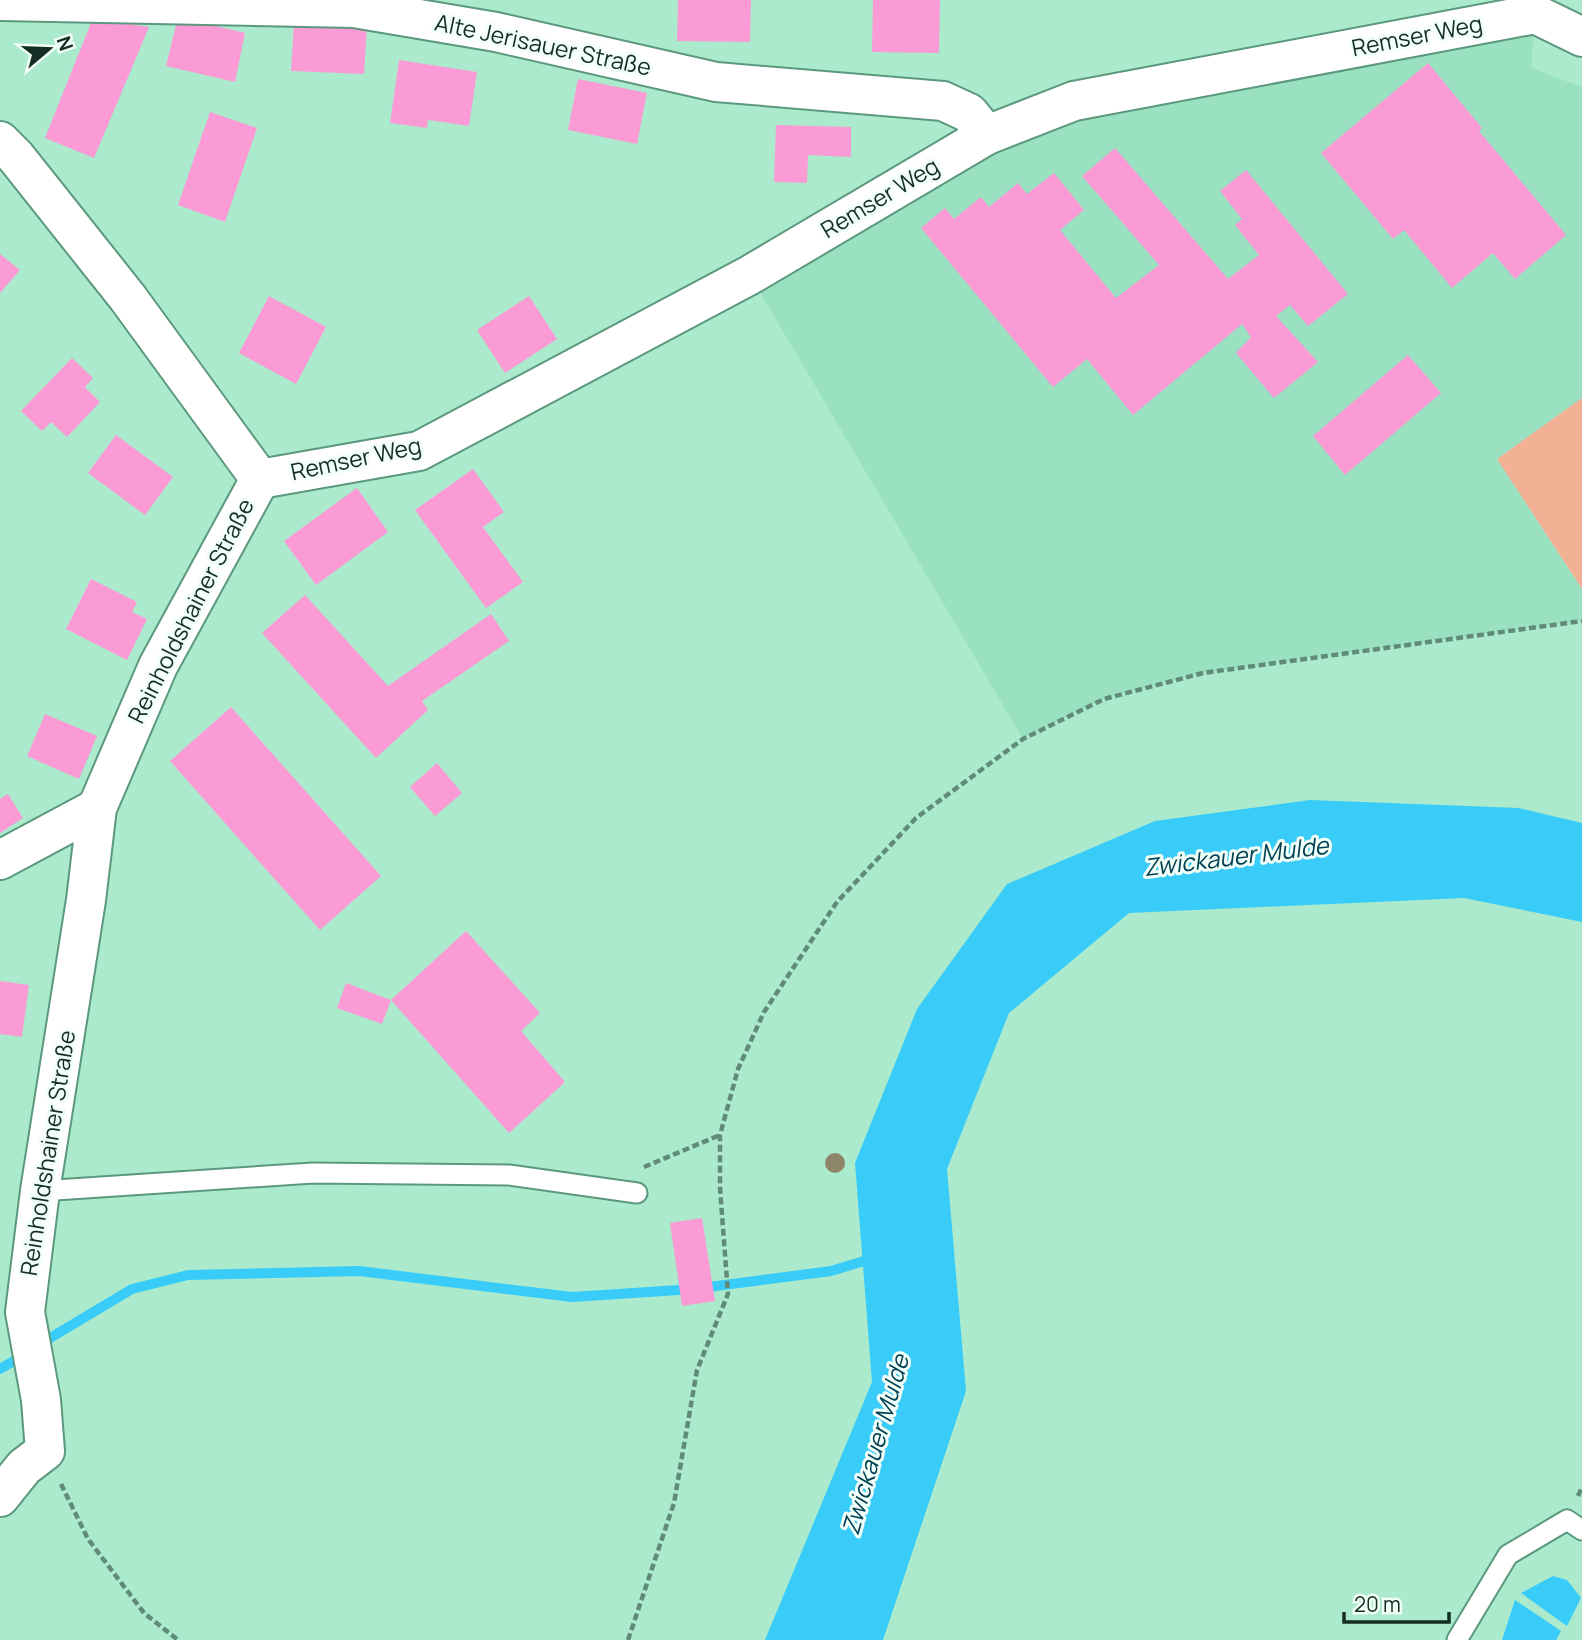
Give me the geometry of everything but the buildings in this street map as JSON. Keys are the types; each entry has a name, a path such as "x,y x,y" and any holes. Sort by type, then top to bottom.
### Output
{"street":[{"name":"Alte Jerisauer Straße","path":"0,1 354,8 496,32 716,82 943,101 969,113 987,135"},
{"name":"Remser Weg","path":"260,479 419,451 750,275 987,135 1074,101 1534,7 1582,37"},
{"name":"Reinholdshainer Straße","path":"0,141 16,157 128,298 260,479 158,666 97,808 86,900 40,1191 24,1312 41,1400 45,1451"},
{"path":"0,860 97,808"},
{"path":"0,1497 24,1467 45,1451"}],"lane":[{"path":"40,1191 313,1173 509,1175 636,1193"},
{"path":"1457,1640 1508,1555 1567,1520 1582,1530"}],"path":[{"path":"628,1640 674,1503 697,1370 728,1294 721,1206 720,1135 738,1069 764,1012 837,902 916,818 1023,739 1104,699 1203,673 1582,621"},
{"path":"610,1189 641,1168 720,1135"},
{"path":"45,1451 88,1539 144,1613 178,1640"}],"shaded area":[{"path":"1535,14 1531,68 1582,87 1582,398 1497,459 1582,589 1582,621 1203,673 1104,699 1023,739 750,275 987,135"},
{"path":"1582,398 1582,589 1497,459"}],"water":[{"name":"Zwickauer Mulde","path":"1310,800 1519,808 1582,823 1582,922 1464,898 1129,913 1009,1013 947,1169 966,1391 883,1640 765,1640 872,1382 855,1163 917,1009 1007,884 1155,821"},
{"path":"1553,1576 1567,1580 1581,1598 1567,1626 1521,1593"},
{"path":"1515,1600 1561,1631 1556,1640 1502,1640"}],"waterway":[{"path":"50,1338 132,1289 188,1275 359,1271 572,1297 694,1289 831,1271 874,1258"},
{"path":"0,1369 19,1358"}]}
